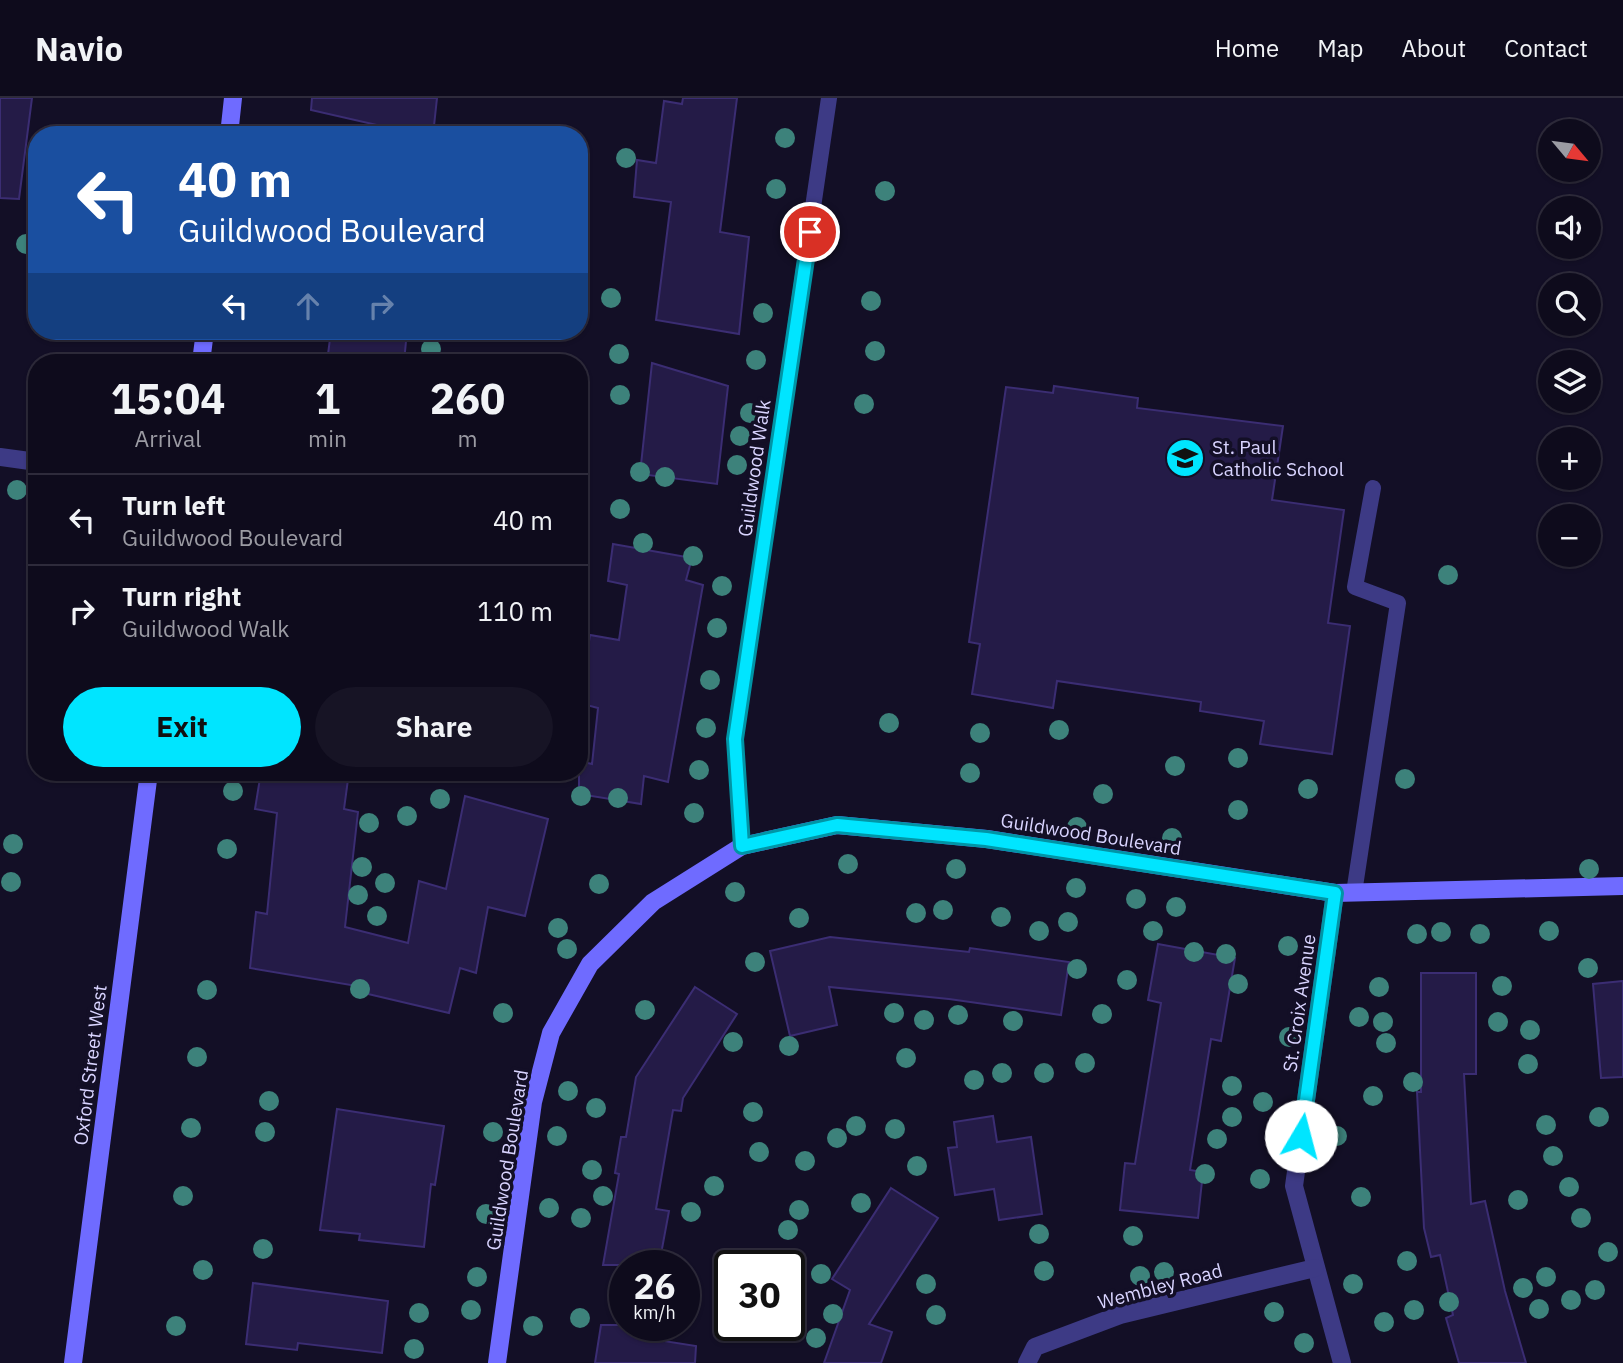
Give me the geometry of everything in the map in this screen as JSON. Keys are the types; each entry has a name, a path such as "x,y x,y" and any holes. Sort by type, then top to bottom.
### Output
{"street":[{"path":"230,126 233,98"},
{"path":"0,457 28,461"},
{"name":"Oxford Street West","path":"73,1363 148,781"},
{"name":"Guildwood Boulevard","path":"497,1363 533,1102 551,1033 590,964 653,902 742,846 837,825 986,839 1335,893 1623,886"},
{"name":"St. Croix Avenue","path":"1335,893 1294,1186 1342,1363"},
{"name":"Wembley Road","path":"1027,1363 1035,1347 1121,1315 1315,1268"}],"lane":[{"name":"Guildwood Walk","path":"742,846 735,739 829,98"},
{"path":"1354,893 1398,603 1355,587 1373,488"}],"building":[{"path":"0,98 32,98 19,199 0,198"},
{"path":"312,98 437,98 434,126 377,126 311,110"},
{"path":"683,98 737,98 720,232 749,237 739,334 656,320 671,202 634,197 637,160 656,163 664,101 682,104"},
{"path":"330,340 406,340 405,354 328,354"},
{"path":"652,363 728,386 717,484 640,474"},
{"path":"1054,386 1138,398 1137,408 1283,426 1272,500 1344,510 1328,623 1350,626 1332,754 1260,744 1264,721 1200,711 1201,702 1057,681 1053,708 972,694 980,644 969,642 1006,387 1053,393"},
{"path":"613,544 692,558 686,580 703,585 668,782 644,776 641,804 579,794 579,781 588,781 588,763 592,764 598,708 588,705 590,635 619,640 627,585 608,581"},
{"path":"260,781 348,781 344,809 358,812 345,927 408,943 419,881 446,889 465,796 548,819 525,916 488,907 476,973 460,968 449,1013 368,994 369,988 250,968 256,912 267,914 277,813 255,809"},
{"path":"830,937 969,952 970,948 1069,962 1061,1015 949,999 829,987 837,1025 790,1036 770,951"},
{"path":"1158,944 1235,958 1221,1041 1211,1039 1190,1170 1203,1172 1198,1218 1120,1210 1125,1163 1135,1164 1161,1003 1148,1000"},
{"path":"1421,973 1476,973 1476,1074 1464,1074 1471,1204 1485,1201 1505,1291 1526,1363 1459,1363 1446,1318 1453,1315 1440,1255 1431,1257 1424,1228 1417,1092 1421,1092"},
{"path":"1623,981 1623,1077 1601,1078 1593,984"},
{"path":"695,987 737,1014 683,1098 681,1111 673,1110 656,1209 669,1211 662,1250 609,1250 609,1265 603,1265 619,1174 615,1173 621,1137 626,1137 636,1077"},
{"path":"337,1109 444,1126 435,1185 431,1184 424,1247 359,1240 360,1234 320,1230"},
{"path":"993,1116 997,1142 1031,1137 1042,1214 999,1220 994,1189 955,1195 948,1148 957,1147 954,1122"},
{"path":"891,1188 938,1218 869,1324 892,1332 881,1363 824,1363 850,1290 832,1279"},
{"path":"253,1283 388,1301 382,1353 298,1343 297,1350 246,1344"},
{"path":"601,1325 609,1325 609,1341 664,1341 696,1346 695,1363 595,1363"}],"place":[{"name":"St. Paul Catholic School","path":"1185,458"}],"route":[{"path":"810,232 735,739 742,846 837,825 986,839 1335,893 1301,1136"}]}
